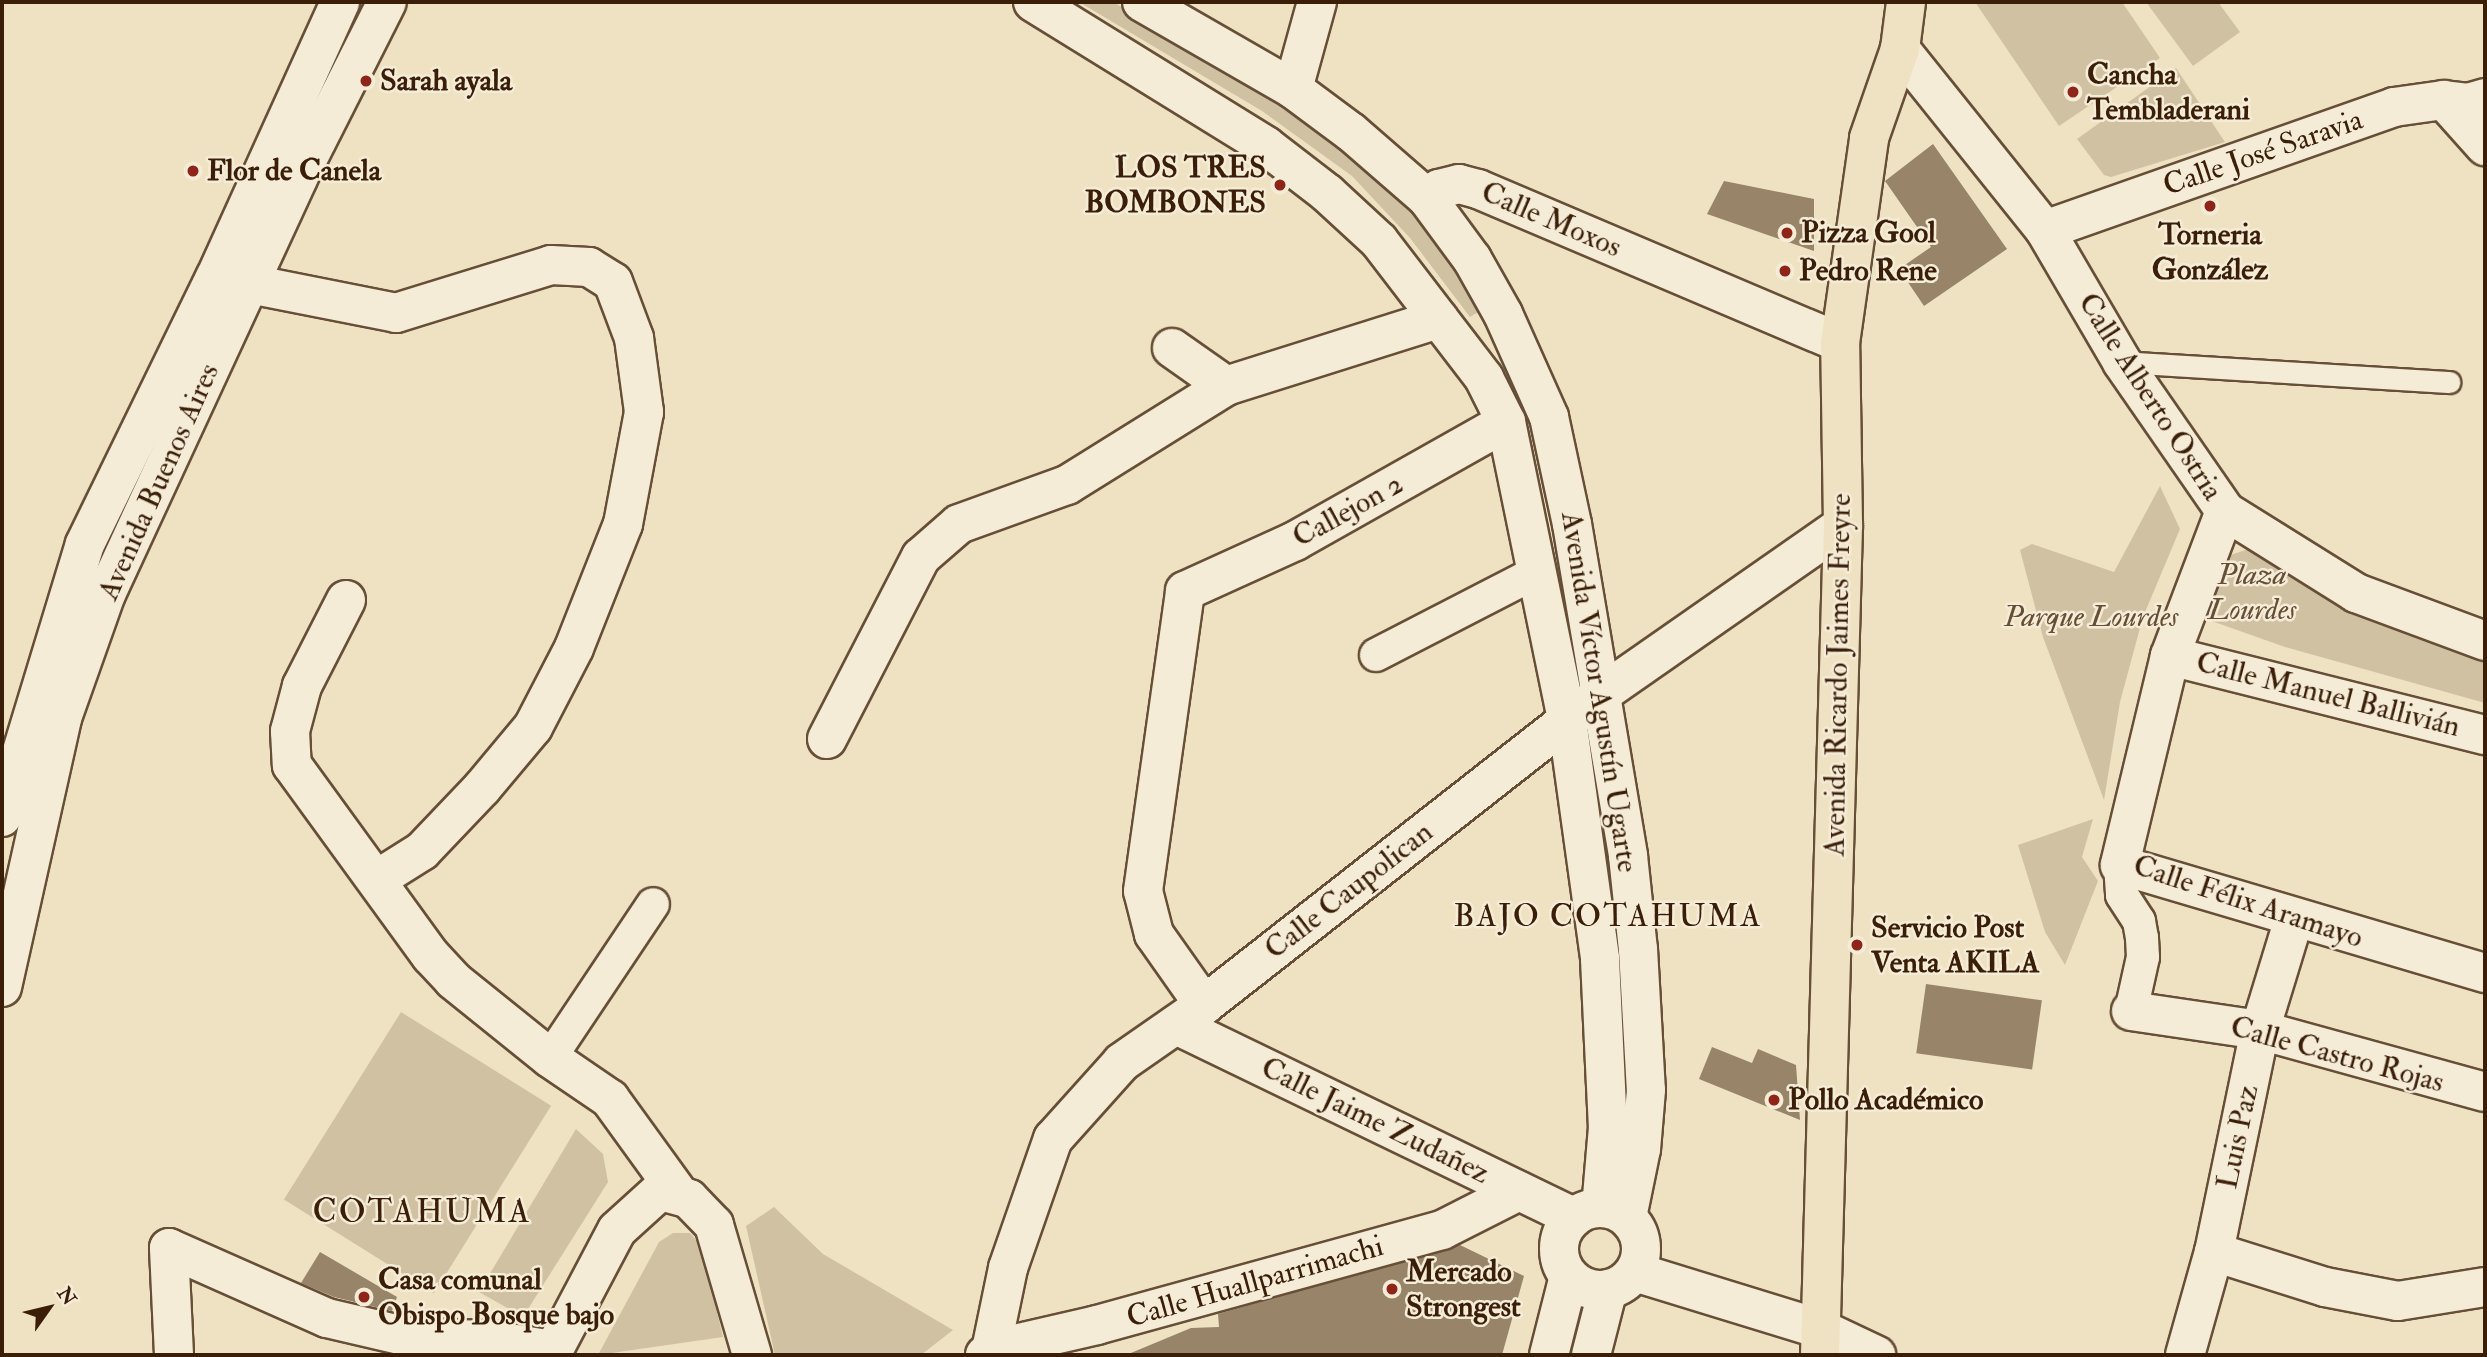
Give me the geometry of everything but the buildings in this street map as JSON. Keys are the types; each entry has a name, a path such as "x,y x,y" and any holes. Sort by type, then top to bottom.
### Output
{"main road":[{"name":"Avenida Ricardo Jaimes Freyre","path":"1822,1342 1843,524 1840,343 1869,138 1900,49 1906,2"}],"street":[{"name":"Avenida Buenos Aires","path":"2,817 85,544 215,278 340,2"},
{"name":"Avenida Buenos Aires","path":"2,987 62,718 106,594 250,284 387,2"},
{"path":"827,739 921,557 959,524 1067,485 1226,386 1439,319 1379,241 1287,162 1033,2"},
{"path":"1142,2 1293,89 1351,132 1427,198"},
{"path":"1293,89 1317,2"},
{"name":"Calle Alberto Ostria","path":"1900,49 2045,230 2122,362 2225,511 2356,593 2485,641"},
{"name":"Calle José Saravia","path":"2045,230 2394,107 2444,100 2468,103 2485,98"},
{"path":"2444,100 2485,146"},
{"name":"Calle Moxos","path":"1427,198 1439,189 1459,184 1478,189 1840,343"},
{"name":"Avenida Víctor Agustín Ugarte","path":"1427,198 1472,259 1503,314 1549,416 1601,694 1628,856 1646,1090 1641,1149 1601,1214"},
{"path":"250,284 396,313 551,265 589,267 613,282 634,338 644,412 622,523 574,648 533,727 490,778 422,851 376,880"},
{"name":"Avenida Víctor Agustín Ugarte","path":"1439,319 1484,378 1506,422 1539,570 1567,720 1600,959 1608,1127 1601,1214"},
{"path":"1172,348 1226,386"},
{"name":"Callejon 2","path":"1190,1015 1154,934 1143,891 1185,591 1295,541 1506,422"},
{"name":"Calle Félix Aramayo","path":"2225,511 2170,656 2120,865 2294,919 2485,973"},
{"name":"Calle Caupolican","path":"996,1354 1007,1269 1053,1139 1122,1062 1190,1015 1601,694 1843,524"},
{"path":"1376,655 1539,570"},
{"path":"346,600 302,686 290,731 292,765 376,880 410,932 453,980 550,1058 610,1099 678,1193 714,1224 752,1355"},
{"name":"Calle Manuel Ballivián","path":"2170,656 2485,735"},
{"name":"Calle Castro Rojas","path":"2120,865 2122,895 2139,920 2142,938 2143,957 2132,1011 2260,1030 2485,1091"},
{"path":"550,1058 653,904"},
{"name":"Luis Paz","path":"2185,1355 2214,1252 2260,1030 2294,919"},
{"name":"Calle Jaime Zudañez","path":"1190,1015 1519,1191 1601,1214"},
{"path":"174,1355 169,1248 327,1318 412,1338 492,1340 552,1353 617,1230 660,1191 678,1193"},
{"name":"Calle Huallparrimachi","path":"996,1354 1442,1230 1519,1191"},
{"path":"1591,1355 1628,1273 1639,1235 1601,1214 1566,1226 1559,1252 1569,1276 1587,1288 1628,1273 1672,1280 1822,1342 1876,1355"},
{"path":"2214,1252 2325,1287 2398,1301 2485,1287"},
{"path":"1549,1355 1569,1276"}],"lane":[{"path":"2122,362 2449,382"}],"green space":[{"path":"1079,2 1113,2 1282,101 1367,164 1424,220 1485,308 1470,317 1410,238 1352,176 1262,111"},
{"name":"Cancha Tembladerani","path":"1975,2 2122,2 2160,58 2059,126"},
{"name":"Cancha Tembladerani","path":"2146,2 2218,2 2240,32 2193,66"},
{"path":"2176,68 2225,142 2111,177 2104,175 2077,139"},
{"name":"Parque Lourdes","path":"2160,486 2180,529 2143,617 2120,702 2104,800 2043,637 2020,550 2032,544 2114,572"},
{"name":"Plaza Lourdes","path":"2255,547 2485,655 2485,703 2285,647 2203,618 2227,556"},
{"path":"2093,819 2082,857 2098,881 2065,965 2045,932 2018,845"},
{"path":"401,1012 551,1106 434,1293 284,1199"},
{"path":"576,1129 603,1154 608,1182 523,1317 479,1292"},
{"path":"774,1207 823,1254 953,1330 921,1355 775,1355 746,1226"},
{"path":"673,1233 690,1233 701,1246 723,1337 598,1355 659,1242"}],"place":[{"name":"Sarah ayala","path":"366,81"},
{"name":"Cancha Tembladerani","path":"2073,92"},
{"name":"Flor de Canela","path":"193,171"},
{"name":"LOS TRES BOMBONES","path":"1280,185"},
{"name":"Torneria González","path":"2210,206"},
{"name":"Pizza Gool","path":"1787,233"},
{"name":"Pedro Rene","path":"1785,271"},
{"name":"Servicio Post Venta AKILA","path":"1857,945"},
{"name":"Pollo Académico","path":"1774,1100"},
{"name":"Mercado Strongest","path":"1392,1289"},
{"name":"Casa comunal Obispo Bosque bajo","path":"364,1297"}],"district":[{"name":"BAJO COTAHUMA","path":"1608,916"},
{"name":"COTAHUMA","path":"422,1212"}]}
